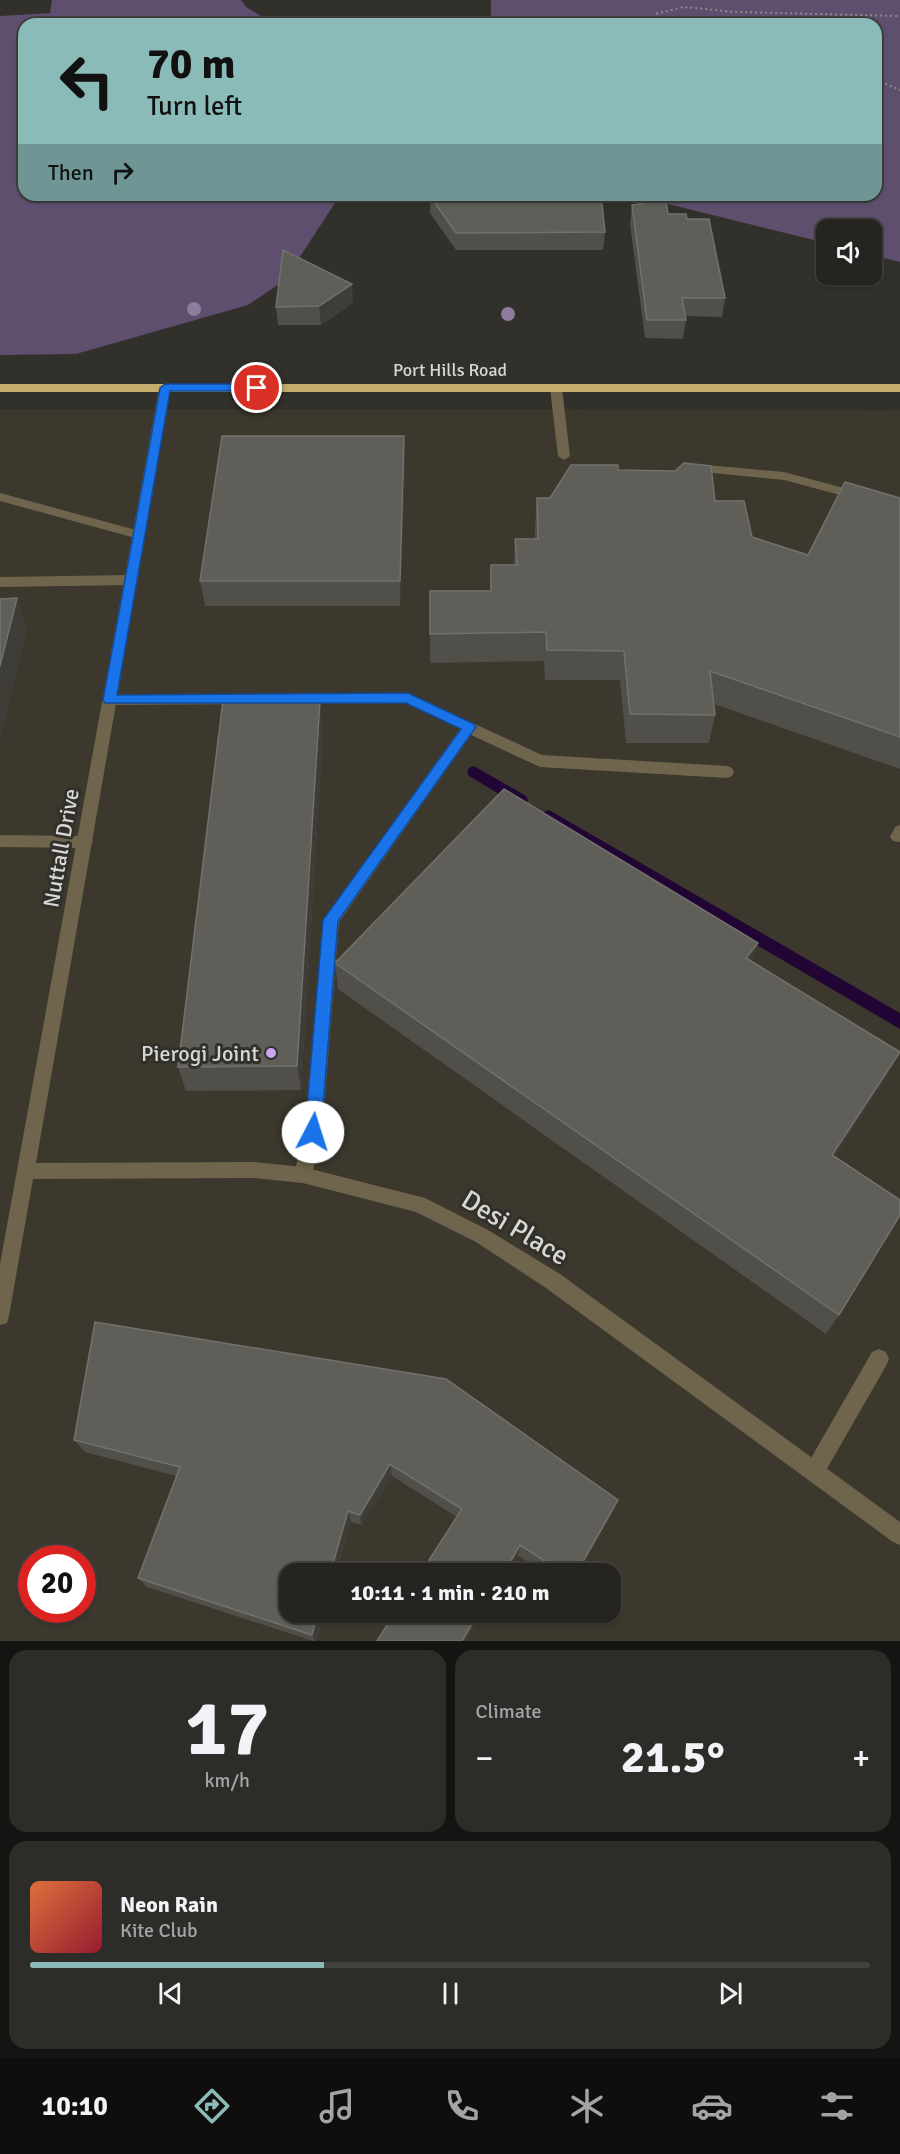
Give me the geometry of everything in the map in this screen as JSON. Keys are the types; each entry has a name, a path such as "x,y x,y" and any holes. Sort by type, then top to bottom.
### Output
{"highway":[{"name":"Port Hills Road","path":"0,388 900,388"}],"street":[{"name":"Nuttall Drive","path":"0,1316 165,388"},
{"path":"556,388 564,456"},
{"path":"707,469 784,476 900,507"},
{"path":"0,497 139,535"},
{"path":"0,582 131,580"},
{"path":"110,700 408,698 540,761 727,772"},
{"path":"303,1175 313,1132 331,920 469,727"},
{"path":"0,841 85,842"},
{"name":"Desi Place","path":"27,1171 254,1170 303,1175 419,1204 482,1236 553,1281 900,1535"},
{"path":"814,1472 879,1359"}],"path":[{"path":"654,18 655,14 684,8 736,12 900,16"},
{"path":"882,82 900,90"}],"shaded area":[{"path":"52,0 241,0 246,7 264,18 18,18 18,201 336,201 285,280 248,305 76,354 0,355 0,16 50,13"},
{"path":"491,0 900,0 900,262 882,258 882,219 816,219 816,241 656,201 882,201 882,18 491,18"},
{"path":"0,409 900,410 900,1641 0,1641"}],"building":[{"path":"434,201 602,201 605,232 456,233"},
{"path":"666,201 668,214 686,214 687,219 709,219 725,298 682,298 686,320 647,320 632,205"},
{"path":"283,250 352,284 319,306 276,307"},
{"path":"222,436 404,436 400,581 200,581"},
{"path":"684,463 711,466 715,501 744,501 752,537 808,555 845,482 900,498 900,737 710,671 715,715 630,714 624,651 547,650 546,632 430,634 430,591 491,591 491,565 517,565 515,539 538,539 537,498 550,498 571,465 618,465 618,470 675,471"},
{"path":"17,598 0,666 0,599"},
{"path":"223,700 320,700 297,1066 178,1067"},
{"path":"504,789 758,943 746,958 900,1052 832,1155 900,1200 900,1215 839,1315 335,963"},
{"path":"95,1322 446,1379 618,1500 582,1563 548,1563 520,1545 509,1563 427,1563 462,1509 390,1464 360,1515 348,1511 333,1563 279,1563 279,1623 315,1623 312,1635 138,1578 180,1467 74,1440"},
{"path":"388,1623 473,1623 462,1641 377,1641"}],"waterway":[{"path":"474,772 521,800"},
{"path":"549,816 900,1022"}],"place":[{"name":"Pierogi Joint","path":"271,1053"}],"route":[{"path":"257,388 165,388 110,700 408,698 469,727 331,920 313,1132"}]}
